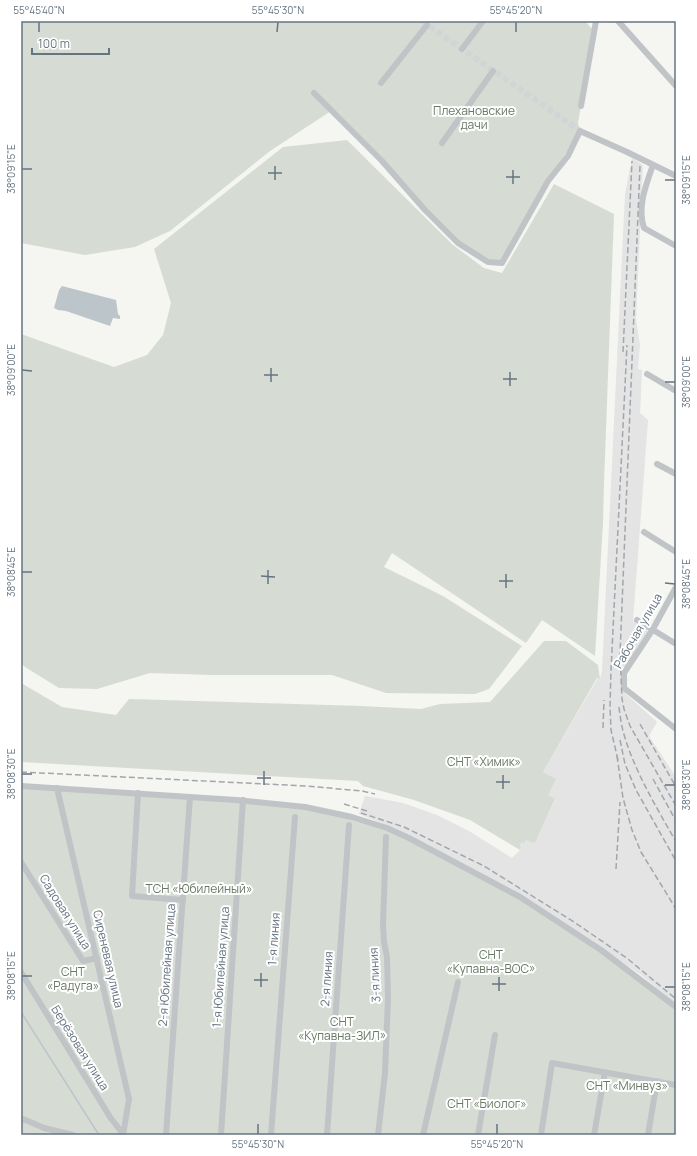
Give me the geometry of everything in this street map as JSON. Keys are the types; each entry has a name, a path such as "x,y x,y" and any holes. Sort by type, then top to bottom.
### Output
{"street":[{"path":"462,49 483,21"},
{"path":"580,106 596,21"},
{"path":"618,21 676,86"},
{"path":"381,83 427,25"},
{"path":"442,143 493,71"},
{"path":"314,92 382,161 425,210 458,243 488,262 502,263 548,181 568,156 580,132 676,176"},
{"path":"652,165 643,194 641,220 644,228 676,246"},
{"path":"647,374 676,391"},
{"path":"657,464 676,474"},
{"path":"644,532 676,552"},
{"name":"Рабочая улица","path":"676,587 653,629 624,673 624,688 676,729"},
{"path":"637,620 676,644"},
{"path":"21,786 190,796 305,807 352,817 387,828 409,838 520,897 601,950 676,1007"},
{"name":"Сиреневая улица","path":"58,788 129,1099 123,1135"},
{"path":"138,793 132,896 183,900"},
{"name":"2-я Юбилейная улица","path":"166,1135 190,796"},
{"name":"1-я Юбилейная улица","path":"221,1135 243,800"},
{"name":"1-я линия","path":"271,1135 295,817"},
{"name":"2-я линия","path":"327,1135 349,825"},
{"name":"3-я линия","path":"378,1135 385,1073 388,998 387,957 383,924 386,837"},
{"name":"Садовая улица","path":"21,862 83,961 96,958"},
{"name":"Берёзовая улица","path":"21,972 110,1117 123,1135"},
{"path":"423,1135 458,982"},
{"path":"478,1135 495,1034"},
{"path":"541,1135 552,1063 676,1085"},
{"path":"594,1135 605,1072"},
{"path":"648,1135 657,1082"},
{"path":"21,1120 23,1119 44,1128 73,1135"}],"shaded area":[{"path":"632,158 643,165 636,319 640,345 638,369 642,370 640,413 648,420 633,621 649,632 626,665 623,667 622,681 626,694 657,722 649,736 676,777 676,1005 640,974 528,900 410,835 359,814 365,796 403,803 437,815 469,831 512,858 520,850 522,842 526,839 535,843 555,800 547,795 543,772 598,678 600,679 602,671 625,194"},
{"path":"62,286 116,300 120,319 113,318 110,326 54,308 59,290"}],"green space":[{"name":"Плехановские дачи","path":"21,21 585,21 594,31 578,123 580,131 548,181 502,263 488,262 458,243 331,111 270,151 170,231 135,247 85,255 21,243"},
{"path":"347,140 453,245 484,268 502,273 554,184 614,214 603,523 595,656 542,620 526,643 392,553 384,567 443,596 522,646 489,689 475,694 386,693 332,675 212,675 150,673 97,689 59,688 21,663 21,334 114,367 147,355 163,335 171,303 154,249 283,147"},
{"name":"СНТ «Химик»","path":"544,641 566,641 598,665 600,679 597,678 543,772 556,779 548,795 555,799 535,843 526,840 520,845 520,850 470,820 414,800 363,786 358,781 21,762 21,683 62,707 116,715 129,699 421,709 440,704 490,702"},
{"path":"21,786 305,807 387,828 520,897 601,950 676,1007 676,1135 21,1135"}],"waterway":[{"path":"21,1012 99,1135"}],"tunnel":[{"path":"422,21 580,131"}],"railway":[{"path":"623,352 632,161"},
{"path":"640,166 620,654 622,699 630,726 676,806"},
{"path":"618,760 611,730 610,706 627,345"},
{"path":"603,728 604,700"},
{"path":"619,707 623,731 633,760 646,788 676,842"},
{"path":"640,724 676,787"},
{"path":"620,740 625,764 636,790 676,861"},
{"path":"617,756 623,798 632,830 641,852 676,909"},
{"path":"21,772 306,786 362,791 375,794"},
{"path":"653,779 676,821"},
{"path":"616,869 620,802"},
{"path":"344,804 367,811"},
{"path":"361,813 404,827 484,866 574,922 628,959 676,999"}],"park label":[{"name":"ТСН «Юбилейный»","path":"199,889"},
{"name":"СНТ «Купавна-ВОС»","path":"491,962"},
{"name":"СНТ «Радуга»","path":"73,979"},
{"name":"СНТ «Купавна-ЗИЛ»","path":"342,1029"},
{"name":"СНТ «Минвуз»","path":"627,1086"},
{"name":"СНТ «Биолог»","path":"487,1104"}]}
